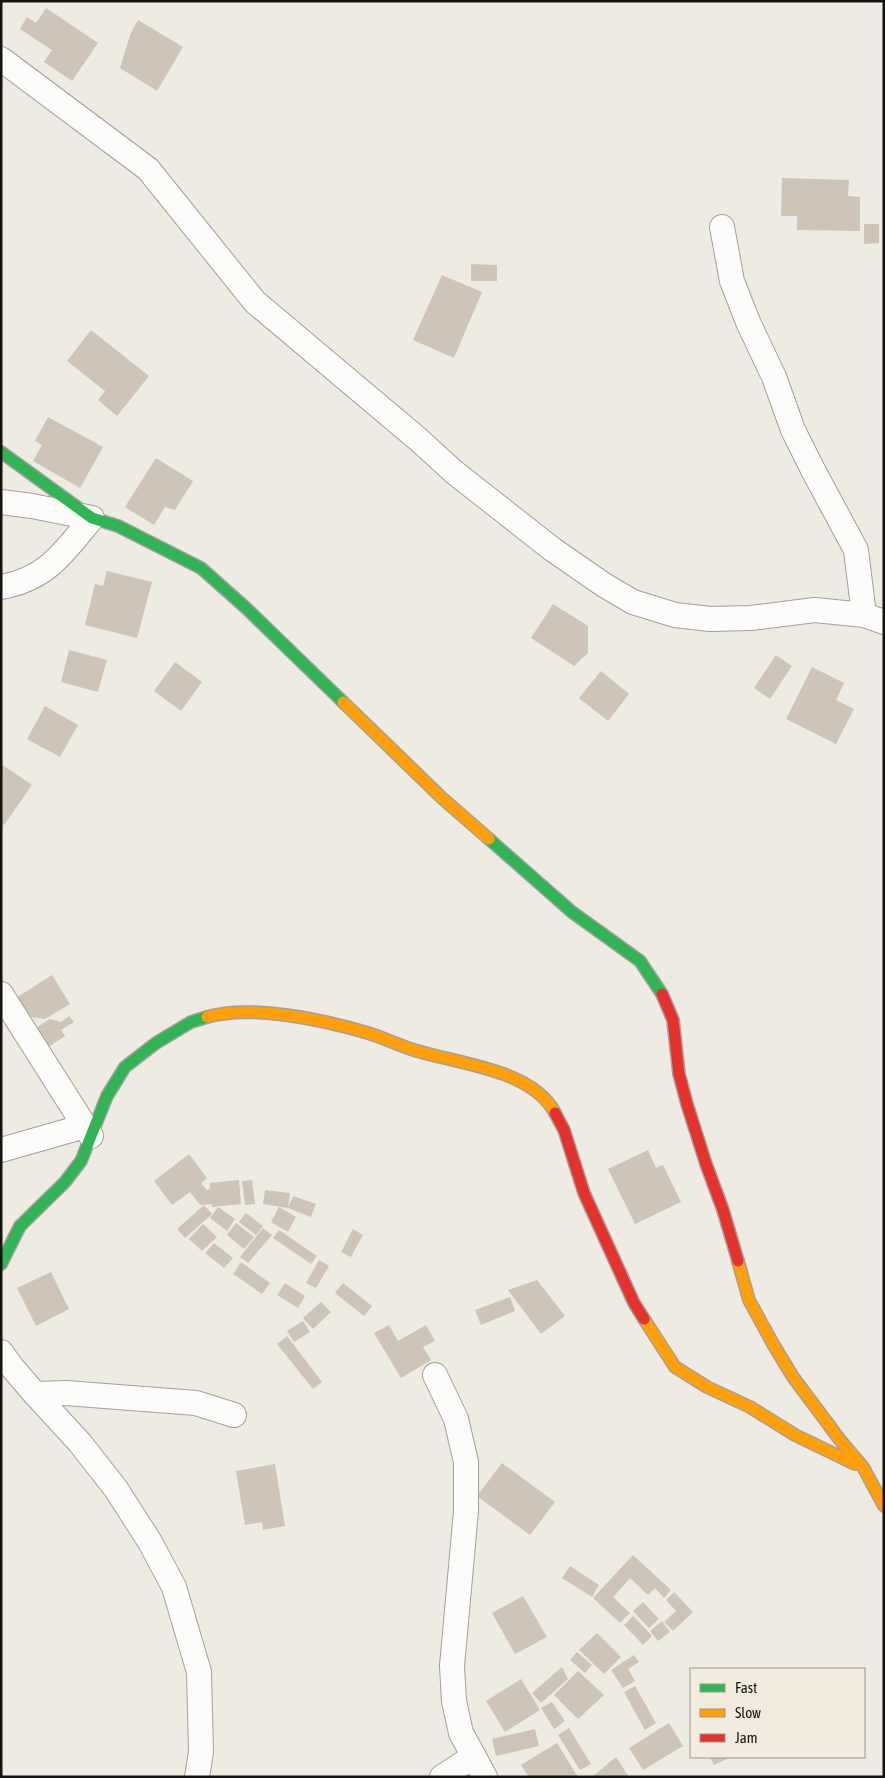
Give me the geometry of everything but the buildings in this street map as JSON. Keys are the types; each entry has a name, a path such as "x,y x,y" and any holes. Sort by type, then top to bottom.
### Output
{"street":[{"path":"1,59 148,169 255,302 419,440 454,472 552,550 604,586 633,602 675,615 710,618 751,618 815,610 874,619 856,550 793,430 774,377 748,322 732,282 722,227"},
{"path":"1,452 92,518"},
{"path":"1,502 92,518 118,526 200,568 253,614 442,798 572,912 640,961 661,993 673,1020 680,1074 687,1104 723,1210 749,1300 772,1344 793,1377 840,1440 863,1467 884,1506"},
{"path":"1,588 13,586 43,572 56,560 92,518"},
{"path":"1,994 88,1131"},
{"path":"1,1264 20,1226 65,1182 81,1161 88,1131 95,1122 107,1096 125,1067 156,1043 191,1022 218,1014 257,1013 308,1018 368,1033 414,1050 509,1076 533,1089 552,1107 564,1130 584,1193 626,1286 634,1303 674,1366 707,1387 750,1407 795,1435 863,1467"},
{"path":"1,1150 88,1131"},
{"path":"5,1363 80,1443 116,1489 150,1542 174,1587 199,1672 200,1752 197,1777"},
{"path":"435,1375 456,1419 466,1462 466,1511 452,1666 454,1701 461,1733 479,1767 442,1777"},
{"path":"35,1394 66,1393 196,1402 234,1415"}],"traffic: fast":[{"path":"1,452 92,518 118,526 201,568 246,608 343,702"},
{"path":"489,839 572,912 640,961 662,994"},
{"path":"1,1264 20,1226 65,1182 81,1161 107,1096 125,1067 156,1043 191,1022 207,1017"}],"traffic: slow":[{"path":"343,702 442,798 489,839"},
{"path":"207,1017 225,1013 266,1013 288,1015 350,1028 414,1050 472,1064 512,1077 544,1098 555,1113"},
{"path":"738,1261 749,1300 773,1344 793,1377 840,1440 863,1467 884,1506"},
{"path":"644,1319 675,1367 707,1387 750,1407 795,1435 855,1464"}],"traffic: jam":[{"path":"662,994 673,1020 679,1074 687,1104 738,1261"},
{"path":"555,1113 564,1130 584,1193 634,1303 644,1319"}]}
